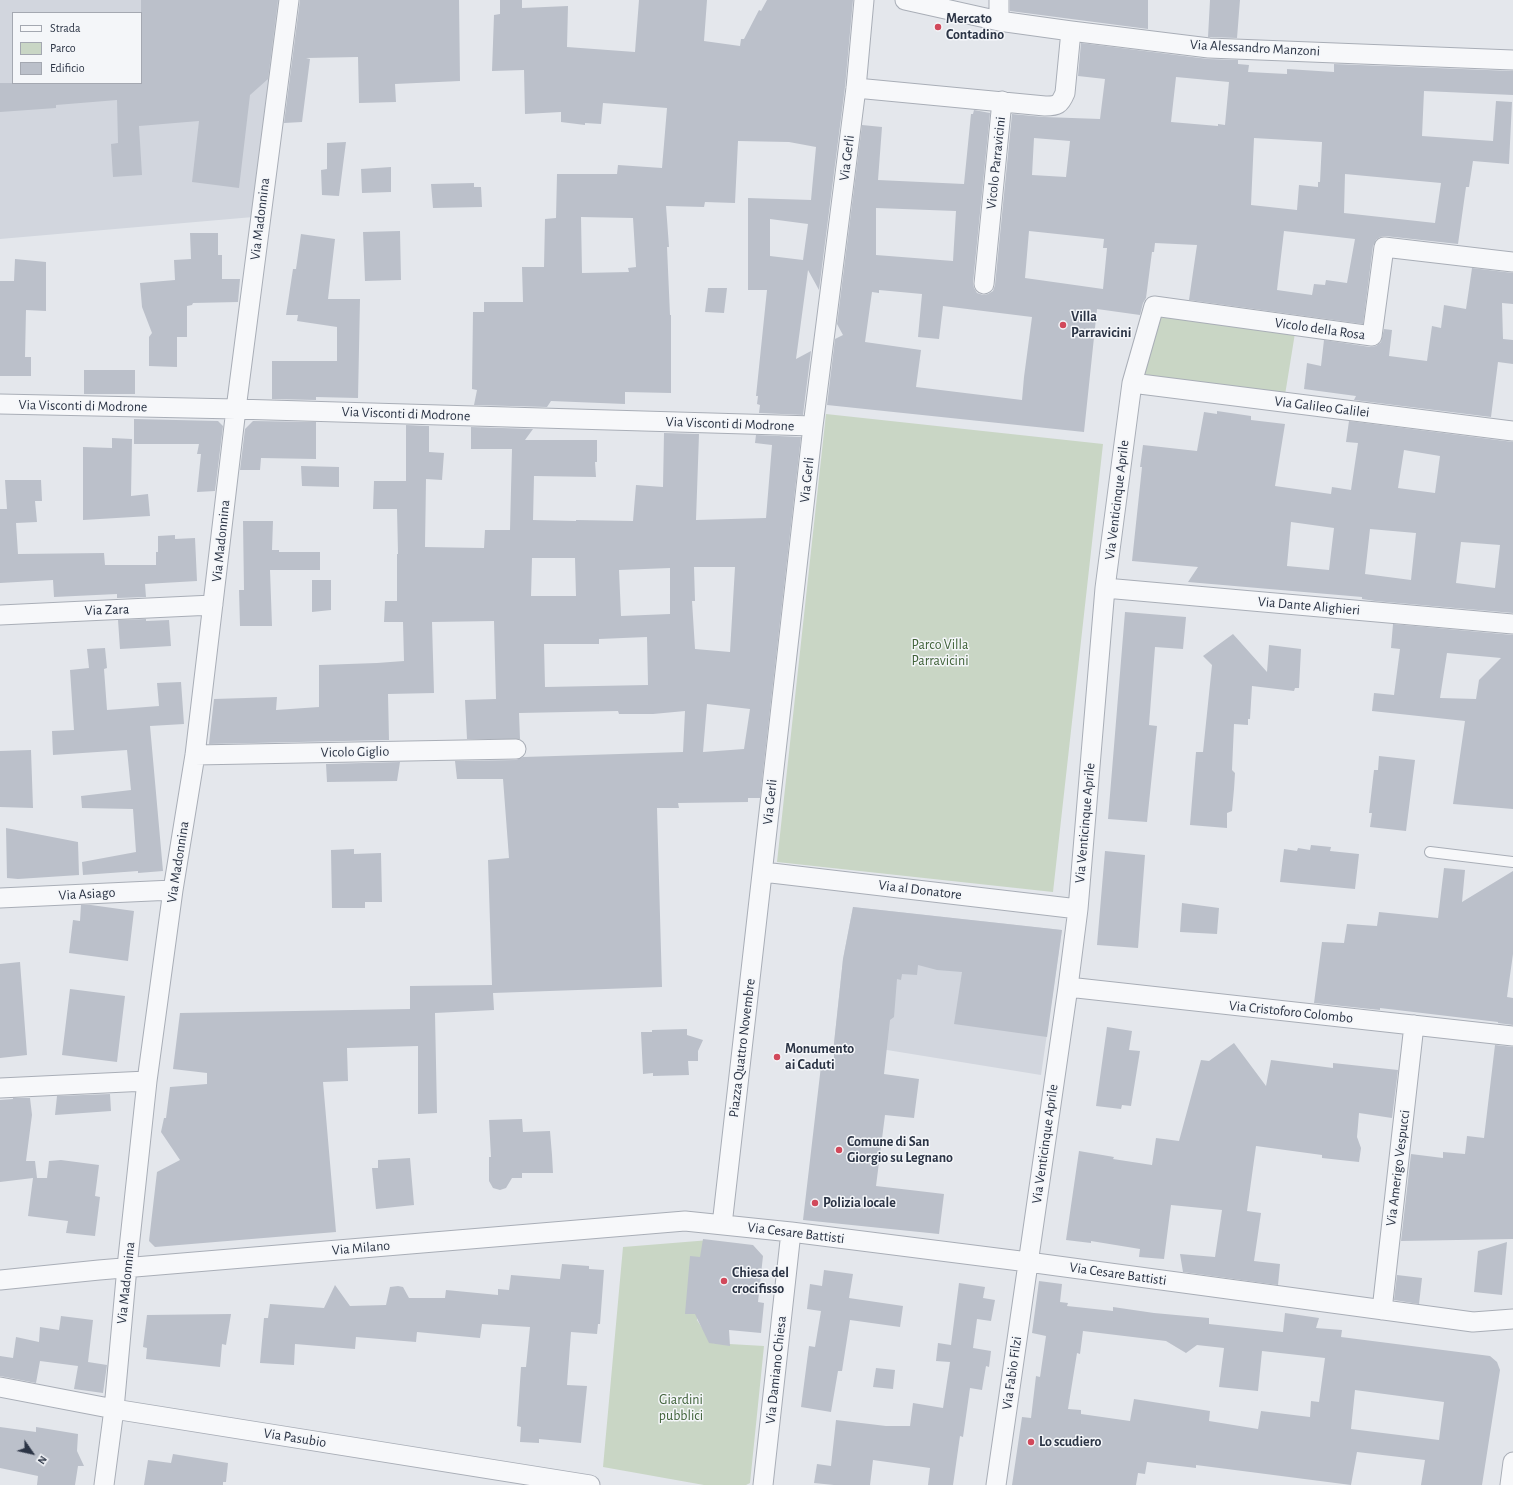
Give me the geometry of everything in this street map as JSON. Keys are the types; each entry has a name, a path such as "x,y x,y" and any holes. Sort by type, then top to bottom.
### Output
{"street":[{"name":"Via Madonnina","path":"104,1485 114,1409 127,1267 147,1081 173,890 195,755 236,409 289,0"},
{"name":"Via Gerli","path":"762,872 813,426 856,88 864,0"},
{"name":"Via Alessandro Manzoni","path":"906,0 999,21 1209,48 1513,60"},
{"path":"999,0 999,21"},
{"name":"Vicolo Parravicini","path":"984,284 1002,101 1056,106 1061,101 1065,93 1071,31"},
{"path":"856,88 1002,101"},
{"name":"Vicolo della Rosa","path":"1132,383 1154,306 1372,336 1384,247 1513,262"},
{"name":"Via Galileo Galilei","path":"1132,383 1513,431"},
{"name":"Via Venticinque Aprile","path":"1028,1262 1078,909 1106,588 1132,383"},
{"name":"Via Visconti di Modrone","path":"0,404 236,409 813,426"},
{"name":"Via Dante Alighieri","path":"1106,588 1513,624"},
{"name":"Via Zara","path":"0,615 213,605"},
{"name":"Vicolo Giglio","path":"195,755 516,749"},
{"name":"Via al Donatore","path":"762,872 1078,909"},
{"name":"Piazza Quattro Novembre","path":"722,1225 762,872"},
{"name":"Via Asiago","path":"0,898 173,890"},
{"name":"Via Cristoforo Colombo","path":"1068,987 1513,1036"},
{"name":"Via Amerigo Vespucci","path":"1382,1310 1414,1025"},
{"path":"0,1088 147,1081"},
{"name":"Via Milano","path":"0,1280 127,1267 685,1221 722,1225"},
{"name":"Via Cesare Battisti","path":"722,1225 791,1232 1028,1262 1473,1322 1513,1319"},
{"name":"Via Damiano Chiesa","path":"764,1485 791,1232"},
{"name":"Via Fabio Filzi","path":"996,1485 1028,1262"},
{"name":"Via Pasubio","path":"0,1387 114,1409 590,1485"},
{"path":"1510,1485 1513,1462"}],"lane":[{"path":"1430,852 1513,862"}],"shaded area":[{"path":"0,0 284,0 253,217 0,239"},
{"path":"853,907 1062,930 1041,1075 887,1050 834,1044 843,959"}],"green space":[{"path":"1157,312 1295,333 1285,395 1138,378"},
{"name":"Parco Villa Parravicini","path":"826,414 1103,444 1053,892 777,862"},
{"name":"Giardini pubblici","path":"710,1240 697,1320 712,1343 764,1346 750,1483 746,1485 704,1485 603,1467 623,1247"}],"building":[{"path":"141,0 278,0 268,79 250,95 239,188 192,182 199,121 139,126 142,175 113,177 111,144 118,143 117,100 56,105 56,108 0,112 0,83 142,84"},
{"path":"300,0 459,0 460,81 395,84 396,102 359,103 358,57 306,58 310,59 302,122 284,123"},
{"path":"500,0 522,0 522,8 568,6 567,47 635,52 639,0 707,0 704,41 740,46 741,39 744,39 759,10 761,11 767,0 853,0 845,87 819,290 808,270 796,359 811,351 803,415 759,413 760,405 757,404 758,396 756,396 767,290 748,290 748,198 811,200 816,147 789,142 738,141 735,203 705,202 704,207 666,206 671,315 671,393 625,392 625,404 551,401 547,407 474,405 477,390 472,389 473,312 484,312 484,302 523,302 522,267 544,267 545,219 556,218 557,174 617,174 618,165 662,168 667,108 603,103 601,124 585,123 585,125 561,122 561,112 525,114 524,70 492,71 494,15 500,14","holes":["581,217 633,218 636,267 628,268 629,272 582,273","770,219 808,224 803,260 770,256"]},
{"path":"1010,0 1148,0 1148,29 1010,11"},
{"path":"1210,0 1240,0 1237,38 1208,37"},
{"path":"1081,43 1208,59 1238,60 1238,64 1249,65 1248,72 1287,74 1287,69 1334,72 1334,64 1513,71 1513,95 1424,91 1422,136 1493,141 1496,101 1512,102 1509,164 1473,161 1469,187 1466,187 1458,244 1385,236 1376,240 1373,246 1363,324 1189,300 1197,245 1155,243 1154,252 1152,252 1146,298 1140,315 1097,309 1084,432 827,405 835,339 843,335 837,324 862,125 882,127 878,180 964,184 971,114 973,114 974,110 990,113 973,283 977,293 983,295 988,294 993,291 995,285 1012,114 1100,119 1105,79 1078,76","holes":["1176,77 1229,82 1225,125 1218,124 1218,126 1171,122","1034,138 1070,141 1066,177 1032,175","1254,138 1322,142 1320,182 1318,182 1318,187 1299,185 1297,210 1251,205","1345,174 1441,183 1435,223 1344,213","876,208 956,211 953,261 876,255","1029,231 1104,239 1103,248 1107,248 1103,289 1025,278","1284,231 1355,239 1347,283 1326,280 1325,285 1314,284 1312,295 1277,290","879,290 922,294 918,337 939,339 943,306 1032,317 1022,400 916,387 921,350 865,342 872,292 879,293"]},
{"path":"346,142 339,196 322,195 321,170 327,169 327,143"},
{"path":"391,167 391,192 362,193 361,169"},
{"path":"474,183 474,187 481,187 482,207 433,208 431,184"},
{"path":"400,231 401,280 365,281 363,232"},
{"path":"190,233 218,233 218,255 222,255 222,279 240,279 238,302 193,303 192,305 187,306 187,337 177,337 177,367 149,366 149,337 152,333 142,307 140,283 175,280 174,260 191,259"},
{"path":"301,234 335,239 328,299 360,299 358,398 316,397 316,400 272,399 272,361 337,361 337,327 297,321 298,315 286,315 293,269 296,269"},
{"path":"15,259 46,262 46,311 26,310 25,357 31,357 31,376 0,376 0,281 14,281"},
{"path":"1472,268 1513,273 1513,304 1502,303 1503,339 1513,340 1513,364 1498,362 1491,417 1354,400 1356,396 1304,389 1307,363 1321,366 1324,340 1370,347 1376,346 1381,342 1384,329 1392,330 1389,356 1427,361 1432,326 1441,328 1444,305 1466,309"},
{"path":"708,288 727,288 724,313 705,312"},
{"path":"84,370 135,370 135,394 84,394"},
{"path":"1217,411 1251,416 1251,420 1285,424 1275,486 1331,494 1332,487 1351,490 1358,443 1346,442 1349,421 1513,442 1513,613 1375,601 1362,599 1362,597 1188,582 1198,567 1132,561 1143,445 1197,451 1204,412 1217,414","holes":["1404,450 1440,456 1435,493 1398,488","1291,522 1334,528 1329,570 1287,566","1370,529 1416,533 1411,580 1365,574","1461,542 1500,545 1495,588 1456,583"]},
{"path":"134,419 218,421 223,426 215,491 197,492 201,454 197,454 199,444 134,444"},
{"path":"253,421 316,422 316,459 261,458 260,470 240,470 245,429"},
{"path":"406,425 429,426 429,452 444,453 442,480 426,479 425,547 484,548 485,530 510,530 512,449 471,449 471,427 533,429 525,440 597,440 597,462 595,462 596,477 534,476 533,520 633,521 636,485 663,487 664,433 699,434 696,520 766,518 772,445 755,443 756,435 801,437 760,798 748,798 748,802 678,803 679,808 657,808 662,987 493,993 494,1010 435,1013 437,1113 418,1114 418,1046 347,1048 348,1081 323,1082 336,1232 155,1247 149,1241 157,1172 180,1160 161,1132 164,1118 166,1118 170,1087 207,1084 207,1073 173,1069 180,1013 410,1009 410,986 492,985 488,860 509,858 503,779 457,779 455,761 516,760 523,757 683,752 685,711 653,714 619,714 618,711 519,713 520,739 467,739 465,700 496,699 494,621 432,622 434,693 388,694 389,740 209,744 214,699 277,697 276,710 319,707 319,665 404,661 403,622 384,622 385,601 397,601 397,509 373,509 374,481 406,481","holes":["532,558 575,558 576,596 531,596","694,567 735,567 730,652 695,649 692,601 695,601","670,568 670,614 621,616 619,570","647,637 648,685 545,687 544,644 599,644 599,639","707,704 750,709 744,749 703,752"]},
{"path":"112,438 132,439 131,496 148,494 150,516 83,520 83,447 112,448"},
{"path":"301,466 339,467 339,487 302,486"},
{"path":"5,480 41,480 42,501 35,501 37,522 16,523 18,554 104,553 105,565 156,565 158,536 175,535 175,539 195,538 197,581 145,584 146,597 117,598 117,594 54,597 53,580 0,583 0,509 7,509"},
{"path":"243,521 273,521 272,550 279,550 279,552 320,552 320,570 270,570 272,626 240,626 239,590 244,590"},
{"path":"312,580 331,580 331,610 312,612"},
{"path":"1125,612 1186,617 1183,649 1155,647 1149,725 1157,726 1147,822 1108,819"},
{"path":"146,619 146,621 169,620 171,646 120,649 118,620"},
{"path":"1393,624 1513,635 1513,809 1453,804 1465,721 1372,711 1374,693 1394,695 1400,649 1391,648","holes":["1447,653 1501,658 1479,680 1476,699 1440,698"]},
{"path":"1233,634 1267,672 1269,645 1301,649 1299,688 1295,688 1294,691 1252,686 1250,719 1248,719 1248,725 1234,724 1232,770 1235,773 1234,789 1232,811 1227,813 1227,828 1190,825 1196,752 1203,752 1212,665 1203,656"},
{"path":"105,648 107,668 104,669 107,710 159,706 157,683 181,682 184,724 150,726 163,871 138,873 138,871 83,875 82,862 136,852 133,809 82,808 81,796 131,790 127,750 53,755 52,731 74,730 70,670 89,668 87,649"},
{"path":"31,750 33,808 0,807 0,751"},
{"path":"1379,756 1415,760 1406,831 1370,827 1372,813 1369,813 1374,770 1378,770"},
{"path":"400,762 397,781 327,782 326,764"},
{"path":"6,828 78,842 79,875 18,879 7,878"},
{"path":"1311,845 1331,847 1330,851 1359,854 1355,889 1280,882 1284,849 1297,851 1298,848 1310,850"},
{"path":"354,849 354,854 381,853 382,902 365,902 365,908 332,908 331,850"},
{"path":"1105,851 1145,855 1138,948 1097,945"},
{"path":"1444,868 1465,870 1462,902 1513,871 1513,954 1507,997 1513,998 1513,1025 1380,1008 1380,1010 1314,1003 1322,942 1344,943 1347,924 1377,926 1379,912 1438,918"},
{"path":"1182,903 1219,908 1217,934 1180,932"},
{"path":"81,905 134,911 128,961 69,953 73,920 80,921"},
{"path":"853,907 1062,930 1047,1037 954,1024 962,972 937,970 918,965 917,975 902,974 901,980 897,979 894,1017 890,1020 884,1074 919,1079 914,1118 885,1115 876,1186 944,1194 939,1234 803,1220 821,1066 834,1067 834,1043 843,959"},
{"path":"20,962 27,1055 0,1058 0,964"},
{"path":"70,989 125,996 117,1062 62,1055"},
{"path":"1107,1027 1132,1031 1129,1050 1140,1051 1131,1106 1122,1105 1121,1109 1096,1106"},
{"path":"687,1029 687,1035 703,1040 698,1051 698,1061 688,1061 689,1075 653,1076 653,1073 643,1074 641,1032 652,1032 652,1030"},
{"path":"1234,1043 1266,1086 1271,1060 1333,1068 1333,1063 1398,1070 1392,1118 1359,1113 1357,1137 1361,1148 1359,1162 1322,1158 1322,1155 1256,1146 1247,1211 1261,1213 1254,1261 1280,1264 1278,1285 1183,1272 1180,1254 1215,1257 1222,1210 1171,1205 1164,1259 1139,1257 1140,1249 1091,1241 1091,1243 1066,1240 1079,1151 1114,1157 1113,1159 1152,1165 1156,1138 1179,1141 1201,1060 1209,1061"},
{"path":"1495,1045 1513,1047 1513,1239 1401,1241 1411,1154 1443,1158 1443,1152 1465,1154 1467,1136 1484,1138"},
{"path":"110,1094 111,1111 55,1115 57,1096"},
{"path":"30,1098 32,1115 26,1161 35,1161 37,1178 47,1178 49,1161 61,1160 99,1165 95,1196 100,1197 95,1236 66,1233 68,1221 28,1216 33,1178 0,1182 0,1100"},
{"path":"522,1119 523,1132 550,1131 553,1173 522,1173 522,1178 512,1178 506,1188 500,1190 493,1188 489,1181 489,1157 491,1157 489,1120"},
{"path":"410,1158 414,1205 376,1209 372,1168 378,1168 378,1160"},
{"name":"Chiesa del crocifisso","path":"703,1239 753,1245 763,1256 758,1302 764,1303 761,1333 729,1330 730,1346 709,1343 695,1314 685,1314 690,1256 700,1257"},
{"path":"1507,1242 1502,1295 1474,1292 1478,1251"},
{"path":"562,1264 589,1266 589,1269 604,1270 600,1324 598,1324 597,1334 571,1332 567,1385 587,1386 581,1443 539,1439 539,1443 520,1442 521,1427 517,1426 521,1367 526,1367 530,1327 482,1324 480,1338 417,1332 416,1342 356,1337 355,1349 295,1344 294,1365 260,1363 264,1318 268,1318 270,1304 324,1308 335,1285 350,1306 386,1305 390,1287 398,1286 403,1287 409,1298 445,1298 446,1290 498,1295 498,1289 509,1290 511,1275 560,1279"},
{"path":"824,1270 853,1274 849,1298 903,1306 900,1327 850,1320 842,1371 838,1371 831,1412 801,1407 809,1346 815,1347 821,1311 807,1309 810,1284 822,1286"},
{"path":"1397,1275 1422,1278 1419,1304 1394,1300"},
{"path":"1039,1281 1062,1284 1060,1302 1068,1303 1067,1306 1113,1311 1113,1307 1154,1313 1209,1318 1209,1324 1283,1332 1285,1313 1319,1318 1316,1328 1342,1330 1341,1337 1490,1356 1497,1362 1500,1370 1482,1485 1421,1485 1425,1460 1357,1452 1351,1485 1196,1465 1196,1468 1147,1462 1145,1474 1138,1473 1136,1485 1012,1485 1022,1417 1031,1418 1036,1376 1040,1377 1046,1336 1032,1333","holes":["1083,1331 1166,1341 1186,1353 1197,1345 1224,1348 1219,1387 1258,1391 1262,1351 1325,1358 1319,1402 1311,1401 1310,1417 1261,1411 1258,1429 1209,1421 1210,1411 1134,1399 1130,1421 1081,1414 1081,1410 1068,1409 1077,1353 1080,1354","1355,1390 1444,1402 1439,1440 1351,1429"]},
{"path":"959,1283 985,1287 983,1298 995,1300 991,1321 977,1319 973,1348 991,1351 989,1367 986,1366 982,1390 970,1388 963,1437 960,1436 953,1485 928,1485 930,1468 873,1460 870,1485 834,1485 814,1483 817,1464 831,1466 836,1420 886,1426 910,1426 913,1403 943,1408 950,1362 936,1361 938,1343 951,1345"},
{"path":"231,1314 226,1345 222,1344 220,1367 146,1359 147,1348 143,1347 147,1315"},
{"path":"61,1316 93,1320 88,1362 107,1365 103,1393 74,1389 78,1366 40,1361 36,1383 0,1376 0,1356 13,1358 16,1337 39,1342 40,1327 59,1330"},
{"path":"876,1368 895,1370 893,1389 873,1387"},
{"path":"0,1427 36,1432 36,1427 78,1434 77,1451 84,1466 78,1466 75,1485 37,1485 38,1476 0,1468"},
{"path":"173,1454 228,1463 226,1482 223,1482 223,1485 144,1485 148,1460 171,1463"}],"place":[{"name":"Mercato Contadino","path":"938,27"},
{"name":"Villa Parravicini","path":"1063,325"},
{"name":"Monumento ai Caduti","path":"777,1057"},
{"name":"Comune di San Giorgio su Legnano","path":"839,1150"},
{"name":"Polizia locale","path":"815,1203"},
{"name":"Chiesa del crocifisso","path":"724,1281"},
{"name":"Lo scudiero","path":"1031,1442"}]}
